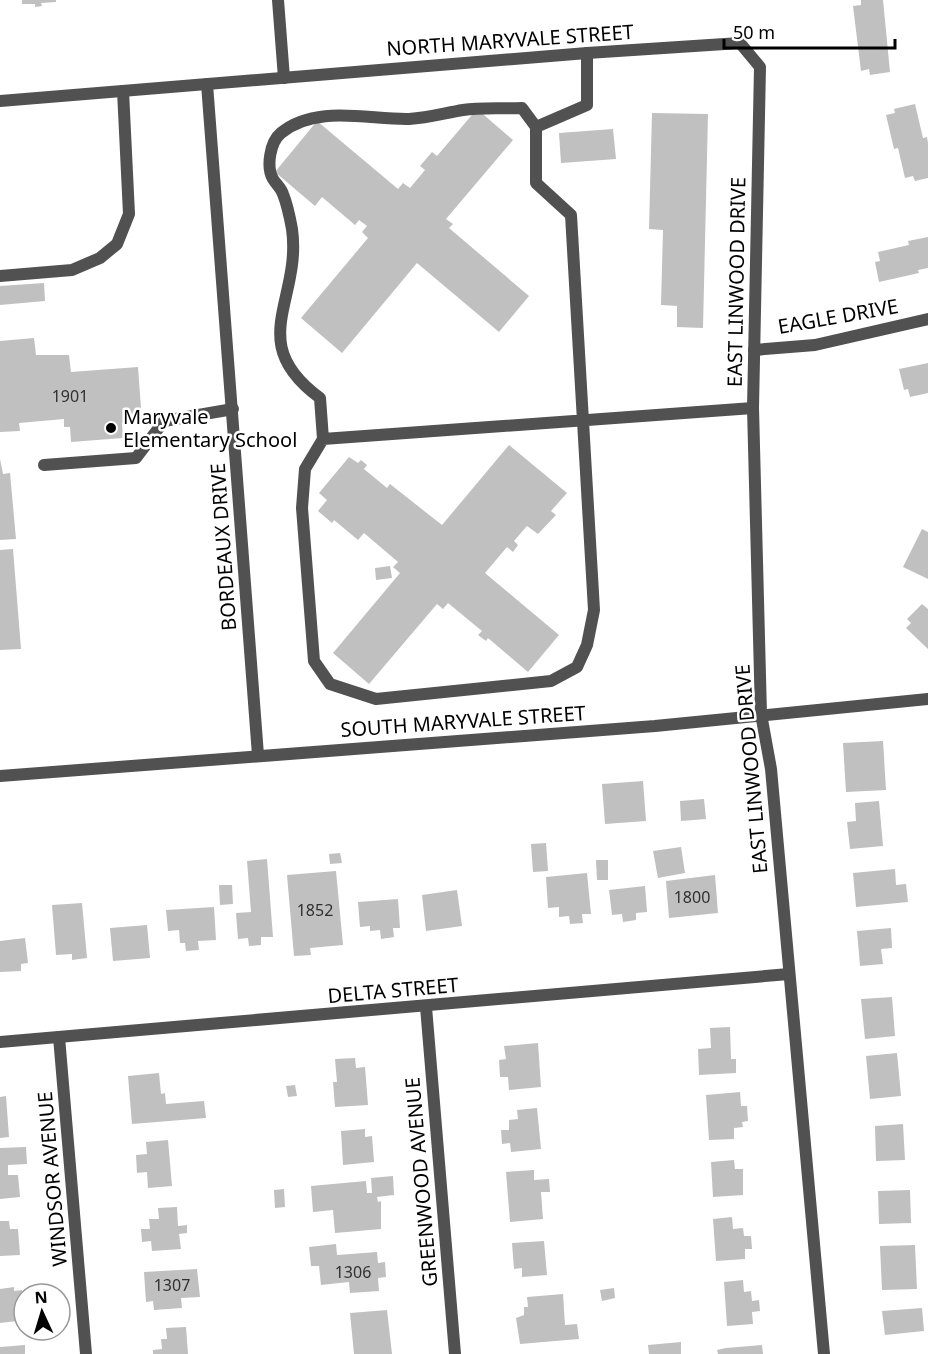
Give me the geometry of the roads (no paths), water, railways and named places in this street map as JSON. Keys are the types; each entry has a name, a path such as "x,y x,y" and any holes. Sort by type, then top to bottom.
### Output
{"street":[{"path":"278,0 284,78"},
{"name":"NORTH MARYVALE STREET","path":"207,84 587,52 740,43"},
{"name":"EAST LINWOOD DRIVE","path":"740,43 760,67 753,408 761,714 771,769 824,1354"},
{"path":"536,127 587,105 587,52"},
{"path":"0,101 207,84"},
{"name":"BORDEAUX DRIVE","path":"207,84 258,756"},
{"path":"0,276 72,270 100,258 117,244 129,214 123,91"},
{"path":"522,108 536,127 536,183 571,215 584,420 594,610 587,645 577,667 551,681 376,699 330,684 314,661 302,508 305,469 323,439 320,398 300,384 284,361 280,340 280,312 288,291 292,264 292,230 283,193 271,177 270,150 280,133 308,119 346,116 408,119 434,117 465,110 522,108"},
{"name":"EAGLE DRIVE","path":"754,350 815,345 928,319"},
{"path":"323,439 753,408"},
{"path":"44,465 136,458 164,421 232,409"},
{"name":"SOUTH MARYVALE STREET","path":"0,776 655,726 928,699"},
{"name":"DELTA STREET","path":"0,1042 789,974"},
{"name":"GREENWOOD AVENUE","path":"426,1007 455,1354"},
{"name":"WINDSOR AVENUE","path":"59,1037 86,1354"}],"place":[{"name":"Maryvale Elementary School","path":"111,428"}]}
